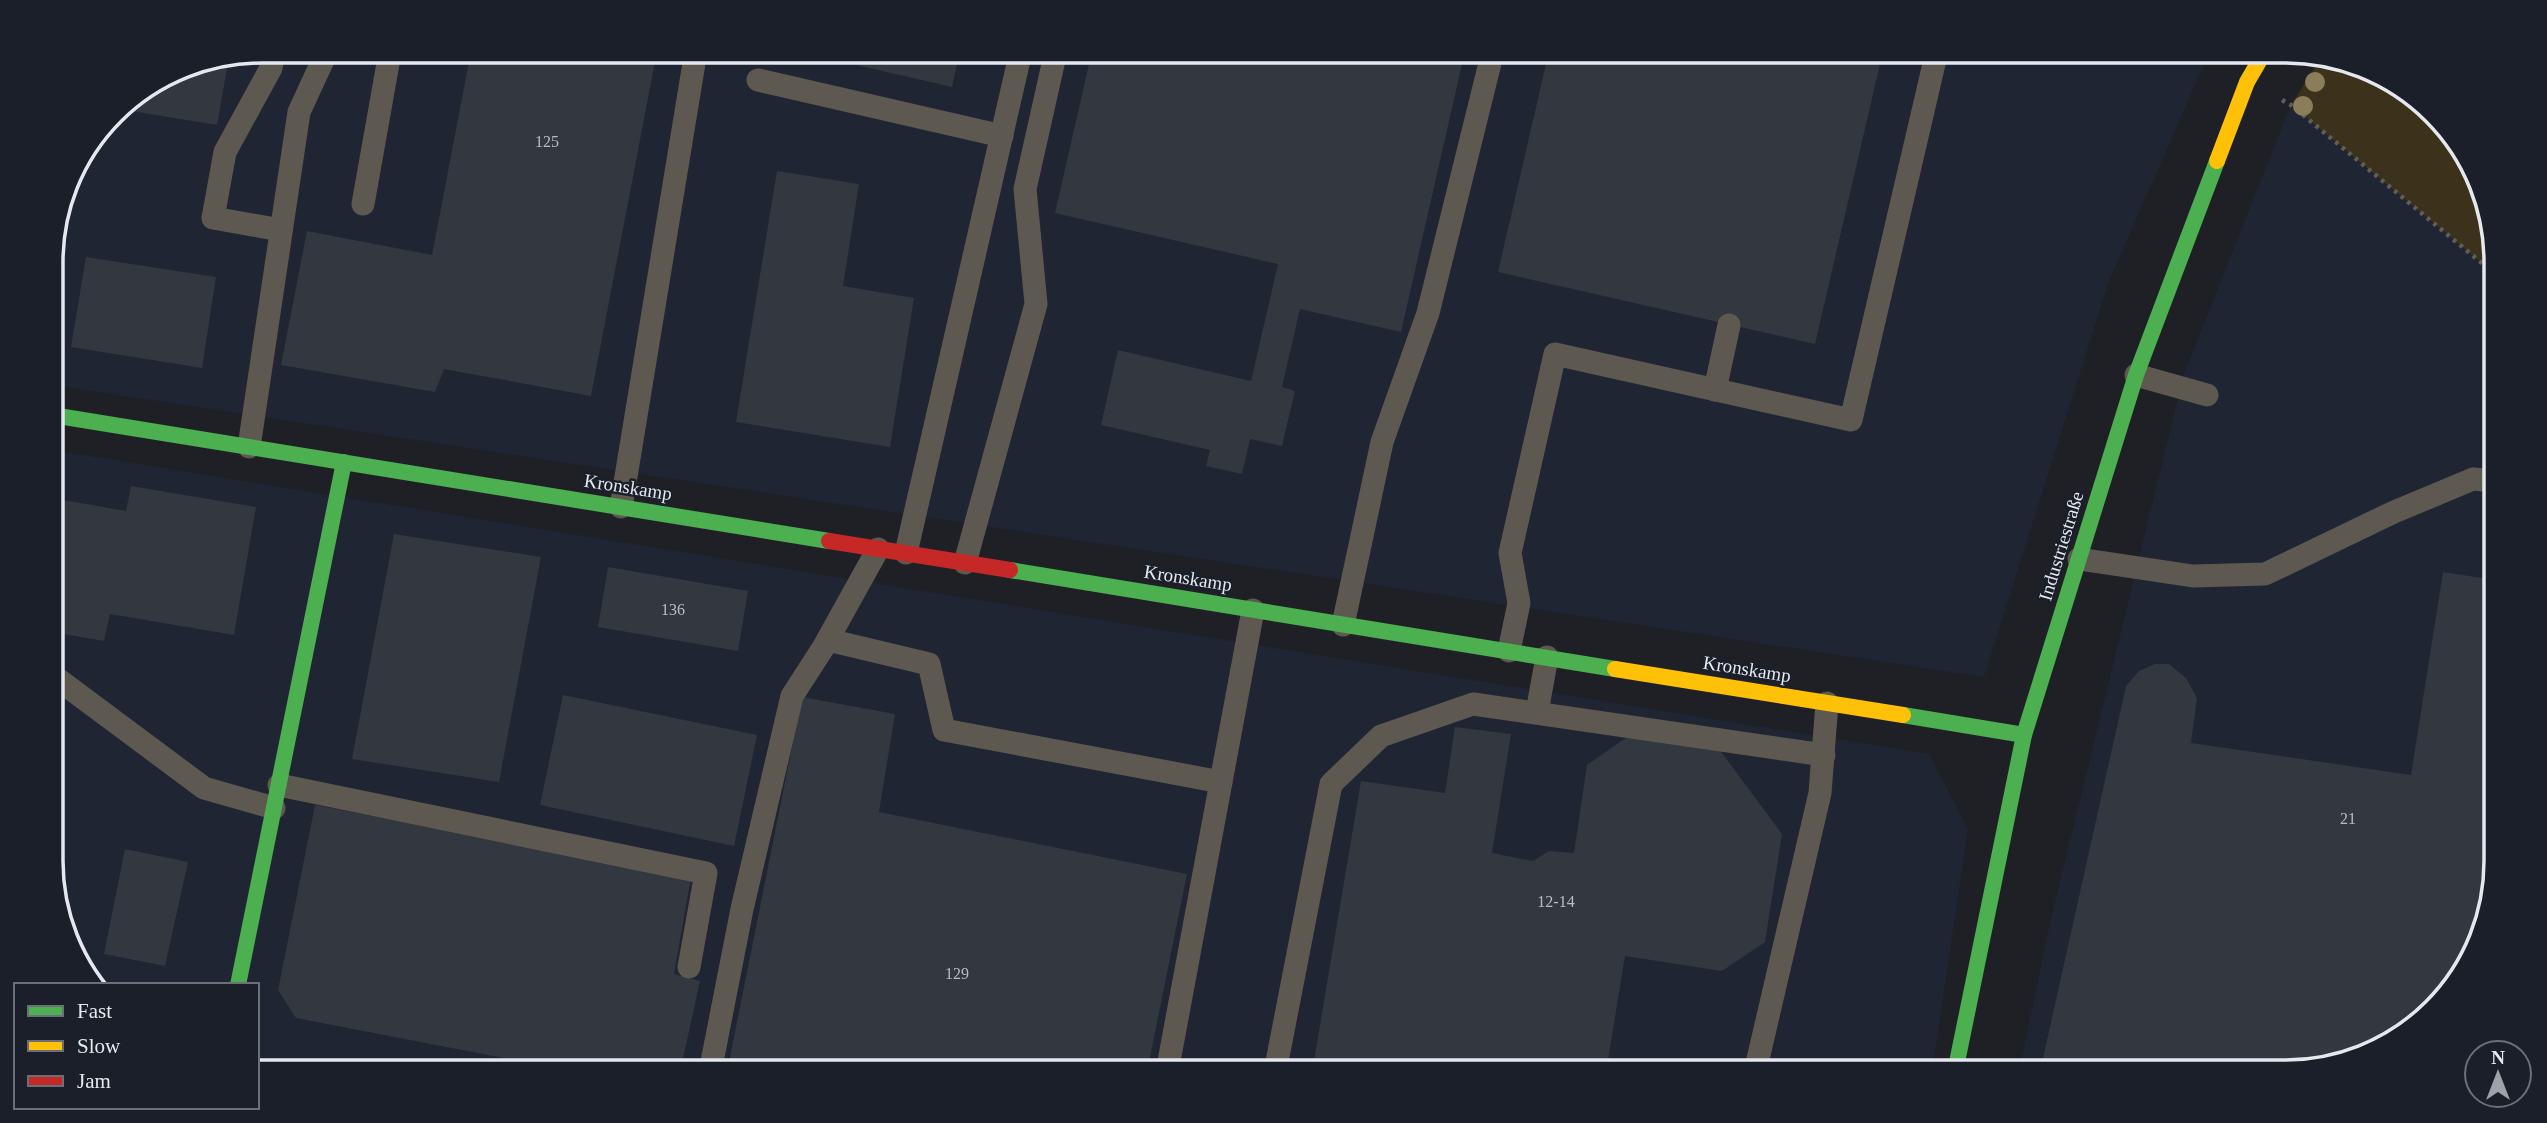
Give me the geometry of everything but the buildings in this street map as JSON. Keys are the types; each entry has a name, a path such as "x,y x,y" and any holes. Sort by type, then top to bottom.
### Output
{"street":[{"name":"Industriestraße","path":"1957,1060 2024,735 2136,375 2247,82 2258,63"},
{"name":"Kronskamp","path":"63,417 2024,735"},
{"path":"238,983 344,462"}],"lane":[{"path":"272,63 225,152 213,218 281,230"},
{"path":"249,447 299,112 322,63"},
{"path":"363,204 387,63"},
{"path":"621,508 694,63"},
{"path":"906,553 1018,63"},
{"path":"965,563 1036,304 1025,189 1053,63"},
{"path":"1343,625 1382,442 1428,313 1490,63"},
{"path":"1509,651 1519,603 1510,553 1555,354 1851,420 1934,63"},
{"path":"758,80 1002,136"},
{"path":"1715,390 1729,325"},
{"path":"2136,375 2207,395"},
{"path":"2079,559 2193,576 2265,574 2394,512 2473,479 2484,480"},
{"path":"712,1060 742,909 792,696 828,639 878,549"},
{"path":"1169,1060 1253,610"},
{"path":"828,639 929,664 944,730 1221,782"},
{"path":"1536,712 1547,657"},
{"path":"63,683 205,788 274,808"},
{"path":"1758,1060 1820,793 1827,703"},
{"path":"1277,1060 1332,784 1381,736 1473,705 1824,755"},
{"path":"279,785 706,873 690,967"}],"path":[{"path":"2247,82 2291,105 2484,265"}],"shaded area":[{"path":"262,63 2205,63 2109,281 1984,677 63,387 63,249 67,223 84,174 104,141 131,112 163,90 198,74 223,67"},
{"path":"2316,66 2361,78 2406,104 2426,121 2443,141 2469,186 2482,236 2484,265 2291,105"},
{"path":"2291,105 2484,265 2484,861 2480,900 2469,937 2457,960 2426,1002 2395,1026 2349,1049 2298,1060 2021,1060 2050,923 2184,374"},
{"path":"63,452 1929,754 1968,829 1934,1060 259,1060 259,983 105,983 78,937 65,887 63,861"}],"traffic: fast":[{"path":"1957,1060 2024,735 2136,375 2217,161"},
{"path":"63,417 829,541"},
{"path":"238,983 344,462"},
{"path":"1010,570 1615,669"},
{"path":"1903,715 2024,735"}],"traffic: slow":[{"path":"2217,161 2247,82 2258,63"},
{"path":"1615,669 1903,715"}],"traffic: jam":[{"path":"829,541 1010,570"}]}
